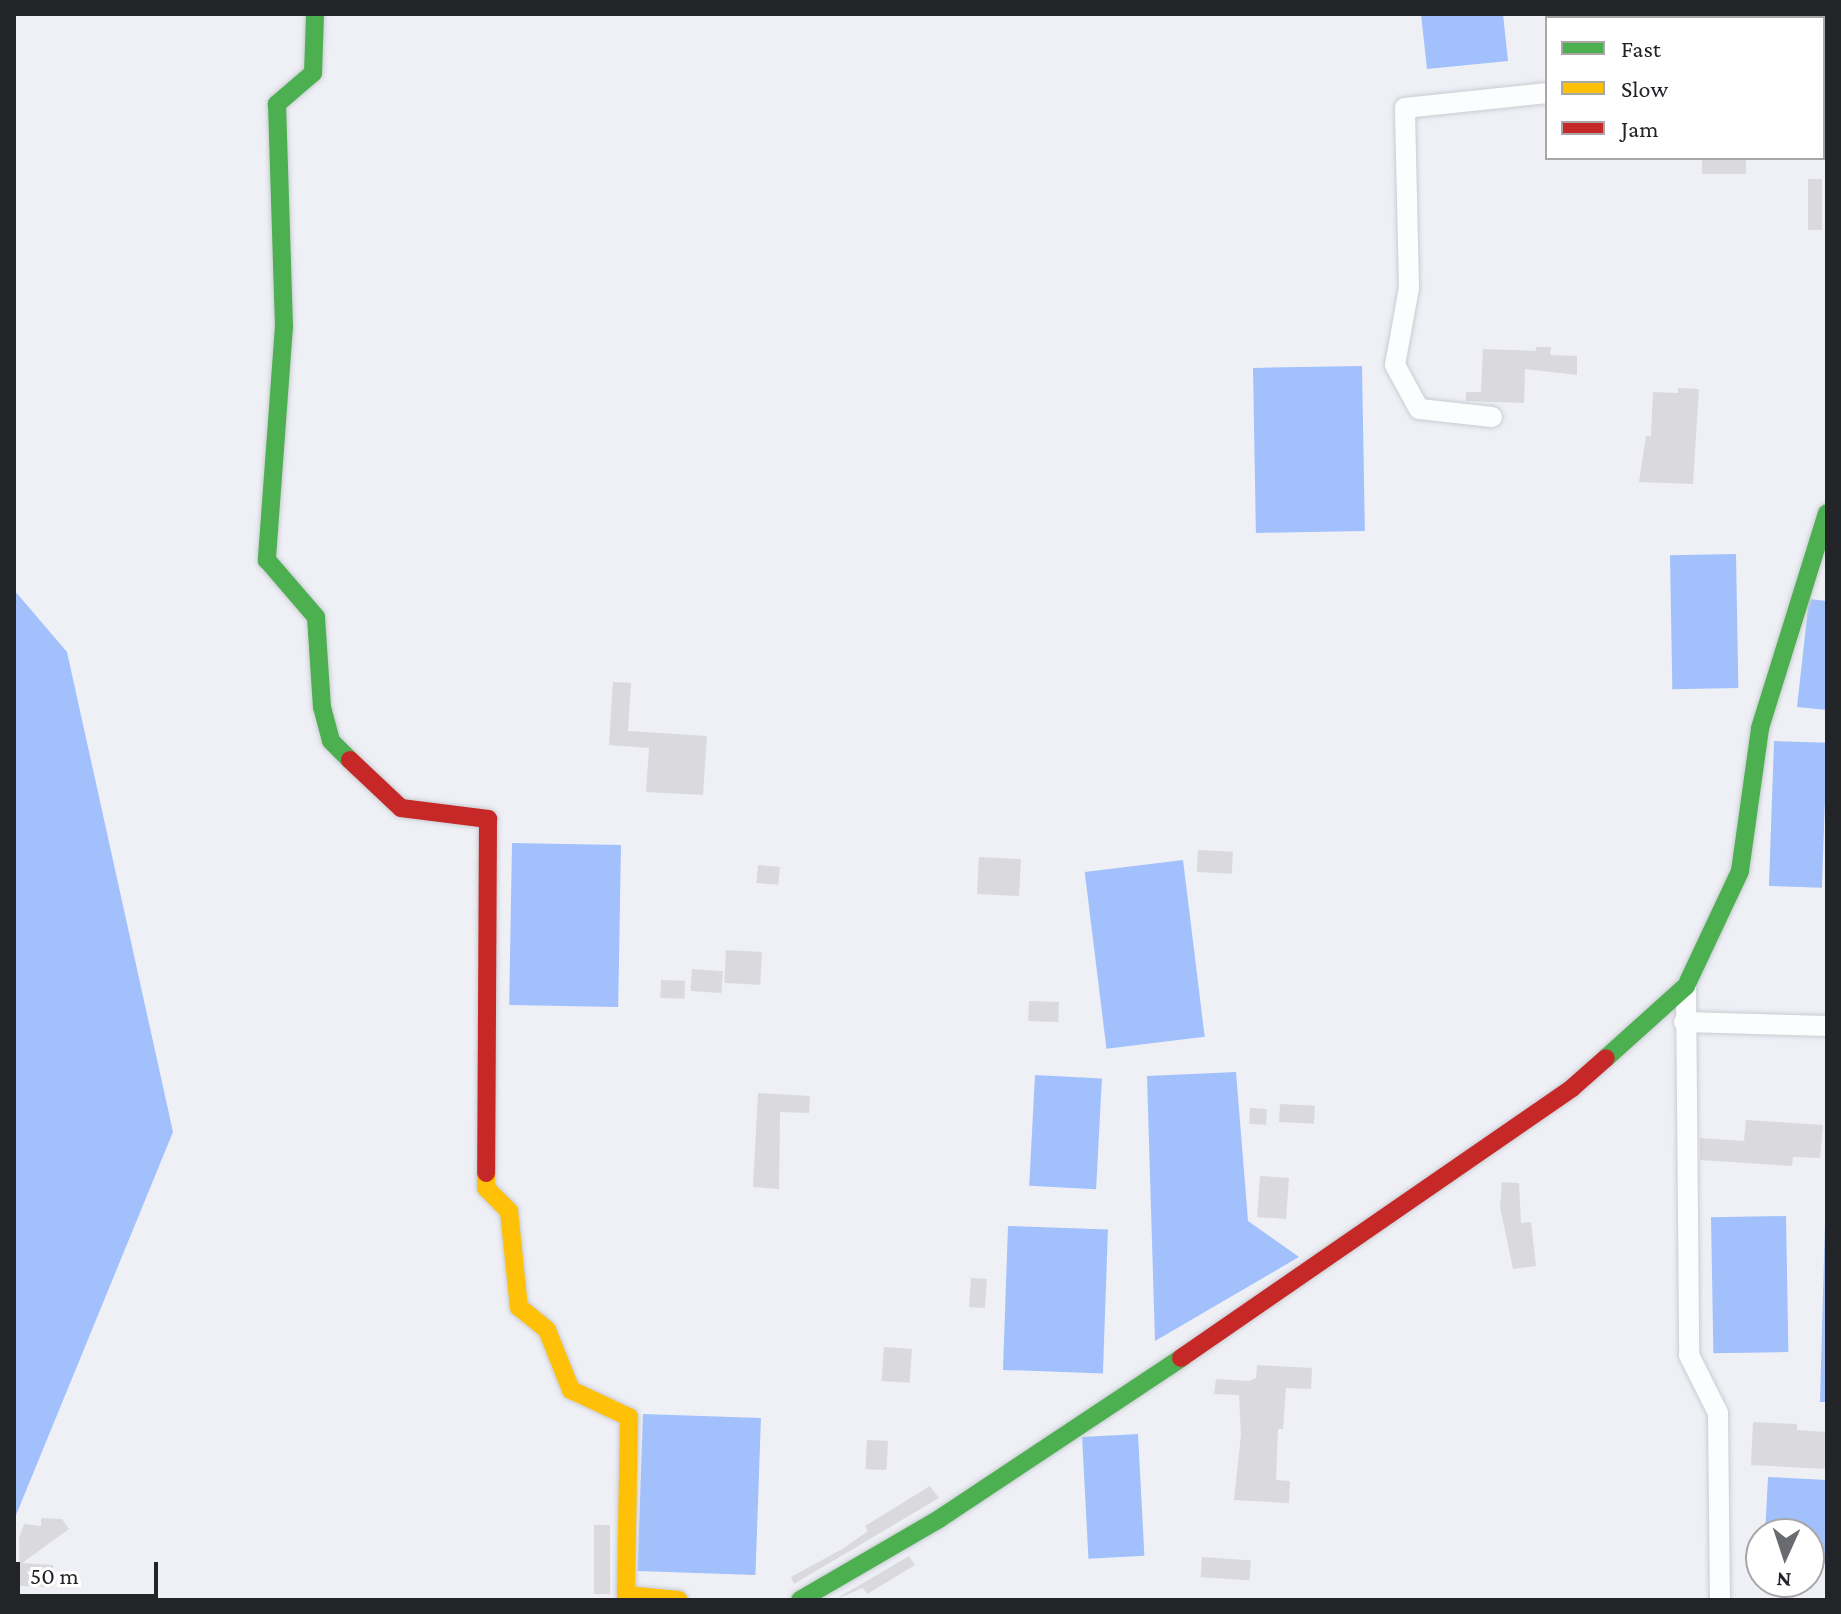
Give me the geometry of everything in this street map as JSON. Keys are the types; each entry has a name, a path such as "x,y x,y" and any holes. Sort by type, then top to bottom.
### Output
{"street":[{"path":"315,14 313,73 277,104 284,326 267,560 316,617 322,707 331,741 401,808 488,819 486,1188 509,1211 519,1307 547,1330 571,1390 629,1417 626,1595 679,1600"},
{"path":"1492,417 1419,409 1395,365 1409,288 1405,108 1545,93"},
{"path":"1720,1600 1718,1413 1689,1355 1686,986 1740,871 1760,728 1827,513"},
{"path":"800,1600 939,1519 1069,1433 1572,1088 1686,986"},
{"path":"1684,1022 1827,1026"}],"water":[{"path":"1421,14 1503,14 1508,61 1427,69"},
{"path":"1362,366 1365,531 1256,533 1253,368"},
{"path":"1736,554 1738,688 1672,689 1670,555"},
{"path":"14,590 67,652 173,1132 14,1520"},
{"path":"1809,599 1827,601 1827,710 1797,707"},
{"path":"1774,741 1827,743 1822,888 1769,886"},
{"path":"512,843 621,845 618,1007 509,1005"},
{"path":"1183,860 1205,1037 1106,1049 1085,872"},
{"path":"1236,1072 1248,1221 1299,1257 1155,1341 1147,1076"},
{"path":"1035,1075 1102,1079 1096,1189 1029,1186"},
{"path":"1826,1187 1827,1402 1820,1402"},
{"path":"1786,1216 1788,1352 1713,1353 1711,1217"},
{"path":"1008,1226 1108,1229 1103,1373 1003,1370"},
{"path":"643,1414 761,1418 755,1575 638,1571"},
{"path":"1138,1434 1144,1556 1088,1559 1082,1437"},
{"path":"1768,1477 1827,1480 1827,1564 1825,1518 1766,1518"}],"building":[{"path":"1702,160 1746,160 1746,174 1702,174"},
{"path":"1808,179 1822,179 1822,230 1808,230"},
{"path":"1536,347 1551,347 1550,355 1577,356 1577,375 1525,369 1524,403 1466,401 1466,392 1481,392 1483,349 1536,351"},
{"path":"1678,388 1699,389 1693,484 1639,482 1646,436 1651,436 1653,392 1678,393"},
{"path":"613,682 631,683 628,731 707,736 703,795 646,792 649,748 609,745"},
{"path":"1198,850 1233,852 1232,874 1197,872"},
{"path":"979,857 1021,859 1019,896 977,894"},
{"path":"758,865 780,867 778,885 756,883"},
{"path":"726,950 762,952 760,985 724,983"},
{"path":"692,969 723,971 721,993 690,991"},
{"path":"661,980 685,981 684,999 660,998"},
{"path":"1029,1001 1059,1002 1058,1022 1028,1021"},
{"path":"758,1093 810,1096 809,1113 780,1112 779,1189 753,1187"},
{"path":"1280,1104 1315,1106 1314,1124 1279,1122"},
{"path":"1250,1108 1267,1109 1266,1125 1249,1124"},
{"path":"1746,1120 1823,1125 1820,1158 1793,1157 1792,1166 1700,1160 1700,1138 1744,1141"},
{"path":"1260,1176 1289,1178 1286,1219 1257,1217"},
{"path":"1502,1182 1519,1183 1521,1223 1531,1222 1536,1266 1513,1269 1500,1207"},
{"path":"971,1278 987,1279 985,1308 969,1307"},
{"path":"884,1347 912,1349 910,1383 882,1381"},
{"path":"1257,1365 1312,1368 1311,1389 1286,1388 1283,1429 1278,1429 1276,1480 1290,1481 1289,1503 1234,1500 1241,1435 1239,1395 1214,1394 1216,1379 1249,1381 1256,1378"},
{"path":"1753,1422 1797,1424 1797,1430 1827,1432 1827,1469 1751,1465"},
{"path":"867,1440 888,1441 886,1470 865,1469"},
{"path":"930,1486 939,1498 794,1584 791,1577 844,1548 868,1531 865,1526"},
{"path":"41,1518 62,1519 69,1529 22,1563 53,1565 52,1587 20,1586 19,1538 24,1524 41,1526"},
{"path":"594,1525 610,1525 610,1594 594,1594"},
{"path":"909,1556 915,1565 867,1594 863,1588 834,1600"},
{"path":"1202,1557 1251,1560 1249,1580 1201,1577"}],"traffic: fast":[{"path":"315,14 313,73 277,104 284,326 267,560 316,617 322,707 331,741 350,760"},
{"path":"1606,1058 1686,986 1740,871 1760,728 1827,513"},
{"path":"800,1600 939,1519 1181,1358"}],"traffic: slow":[{"path":"486,1173 486,1188 509,1211 519,1307 547,1330 571,1390 629,1417 626,1595 679,1600"}],"traffic: jam":[{"path":"350,760 401,808 488,819 486,1173"},
{"path":"1181,1358 1572,1088 1606,1058"}]}
